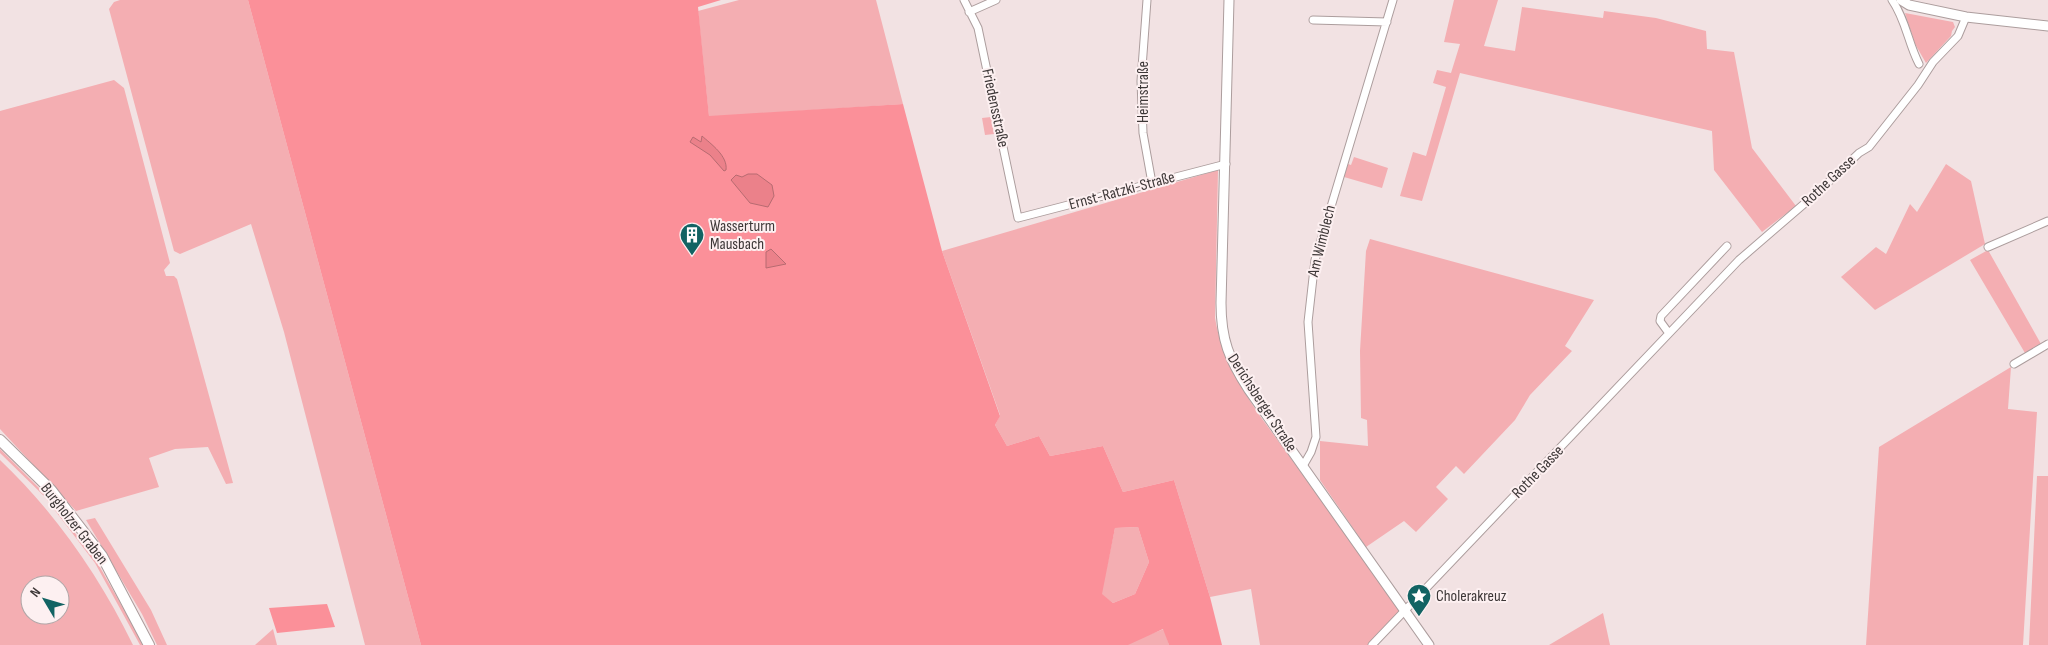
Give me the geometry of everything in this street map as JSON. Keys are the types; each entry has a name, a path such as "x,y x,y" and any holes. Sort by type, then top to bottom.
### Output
{"main road":[{"name":"Burgholzer Graben","path":"0,440 51,490 102,556 149,645"}],"street":[{"name":"Friedensstraße","path":"964,0 978,28 1018,218"},
{"path":"969,12 996,0"},
{"name":"Heimstraße","path":"1147,0 1141,81 1143,133 1152,183"},
{"name":"Derichsberger Straße","path":"1229,0 1221,303 1224,341 1238,372 1429,645"},
{"name":"Am Wimblech","path":"1303,466 1312,452 1316,437 1308,322 1315,260 1394,0"},
{"path":"1892,0 1903,17 1912,51 1919,64"},
{"path":"1901,0 1909,5 1966,17 2048,26"},
{"name":"Rothe Gasse","path":"1372,645 1588,420 1668,332 1738,260 1819,191 1859,153 1869,147 1918,85 1933,62 1958,36 1966,17"},
{"path":"1313,20 1387,22"},
{"name":"Ernst-Ratzki-Straße","path":"1018,218 1226,164"},
{"path":"1988,247 2048,221"},
{"path":"1668,332 1660,321 1661,316 1728,246"},
{"path":"2014,364 2048,344"}],"shaded area":[{"path":"120,0 248,0 421,645 365,645 284,332 251,224 180,254 174,251 109,9 114,2"},
{"path":"248,0 721,0 698,7 709,116 903,104 942,251 1000,416 995,425 1007,446 1039,436 1050,456 1103,446 1123,492 1174,480 1210,597 1222,645 1169,645 1163,629 1128,645 421,645","holes":["1138,527 1149,562 1135,594 1113,603 1102,594 1115,528"]},
{"path":"739,0 876,0 903,104 709,117 698,11"},
{"path":"1454,0 1498,0 1484,46 1515,51 1522,7 1603,18 1604,11 1656,18 1706,31 1707,49 1734,52 1752,148 1796,206 1762,232 1714,170 1712,131 1460,73 1422,201 1400,196 1413,152 1426,156 1446,87 1433,83 1437,70 1451,73 1460,44 1444,42"},
{"path":"1905,13 1953,22 1955,27 1951,36 1926,63 1915,44"},
{"path":"114,80 124,88 170,263 164,270 166,276 174,276 177,279 233,483 226,484 208,447 175,449 149,458 159,487 76,511 0,429 0,111"},
{"path":"991,117 994,134 985,135 982,118"},
{"path":"702,136 722,155 726,170 724,171 710,155 690,142 693,137 701,142"},
{"path":"1354,157 1388,168 1382,188 1344,177 1348,164 1351,165"},
{"path":"1946,164 1971,181 1985,244 1875,310 1841,277 1876,247 1886,254 1910,204 1917,212"},
{"path":"1218,170 1215,318 1226,357 1256,410 1400,611 1368,645 1260,645 1251,589 1210,597 1174,480 1123,492 1103,446 1050,456 1039,436 1007,446 995,425 1000,415 942,251"},
{"path":"748,174 757,174 772,185 774,196 768,207 750,203 731,180 736,175 742,177"},
{"path":"1370,239 1594,300 1565,346 1572,351 1530,395 1515,420 1464,474 1456,466 1436,487 1448,499 1416,532 1404,521 1366,547 1320,480 1320,441 1368,446 1367,420 1361,418 1360,351 1366,251"},
{"path":"771,249 786,264 766,268 766,252"},
{"path":"1988,250 2041,344 2025,353 1970,260"},
{"path":"2011,367 2008,409 2037,412 2023,645 1866,645 1879,447"},
{"path":"0,449 46,495 97,562 144,645 140,645 95,563 44,496 0,453"},
{"path":"0,460 39,501 75,546 106,595 133,645 0,645"},
{"path":"2037,476 2048,476 2048,645 2029,645"},
{"path":"95,518 151,610 167,645 157,645 142,614 86,520"},
{"path":"1138,527 1149,562 1135,594 1113,603 1101,594 1115,528"},
{"path":"327,604 335,627 277,633 269,608"},
{"path":"1603,613 1610,645 1549,645"},
{"path":"273,629 277,645 255,645"},
{"path":"1164,629 1169,645 1128,645 1127,643"}],"place":[{"name":"Wasserturm Mausbach","path":"692,256"},
{"name":"Cholerakreuz","path":"1419,617"}]}
